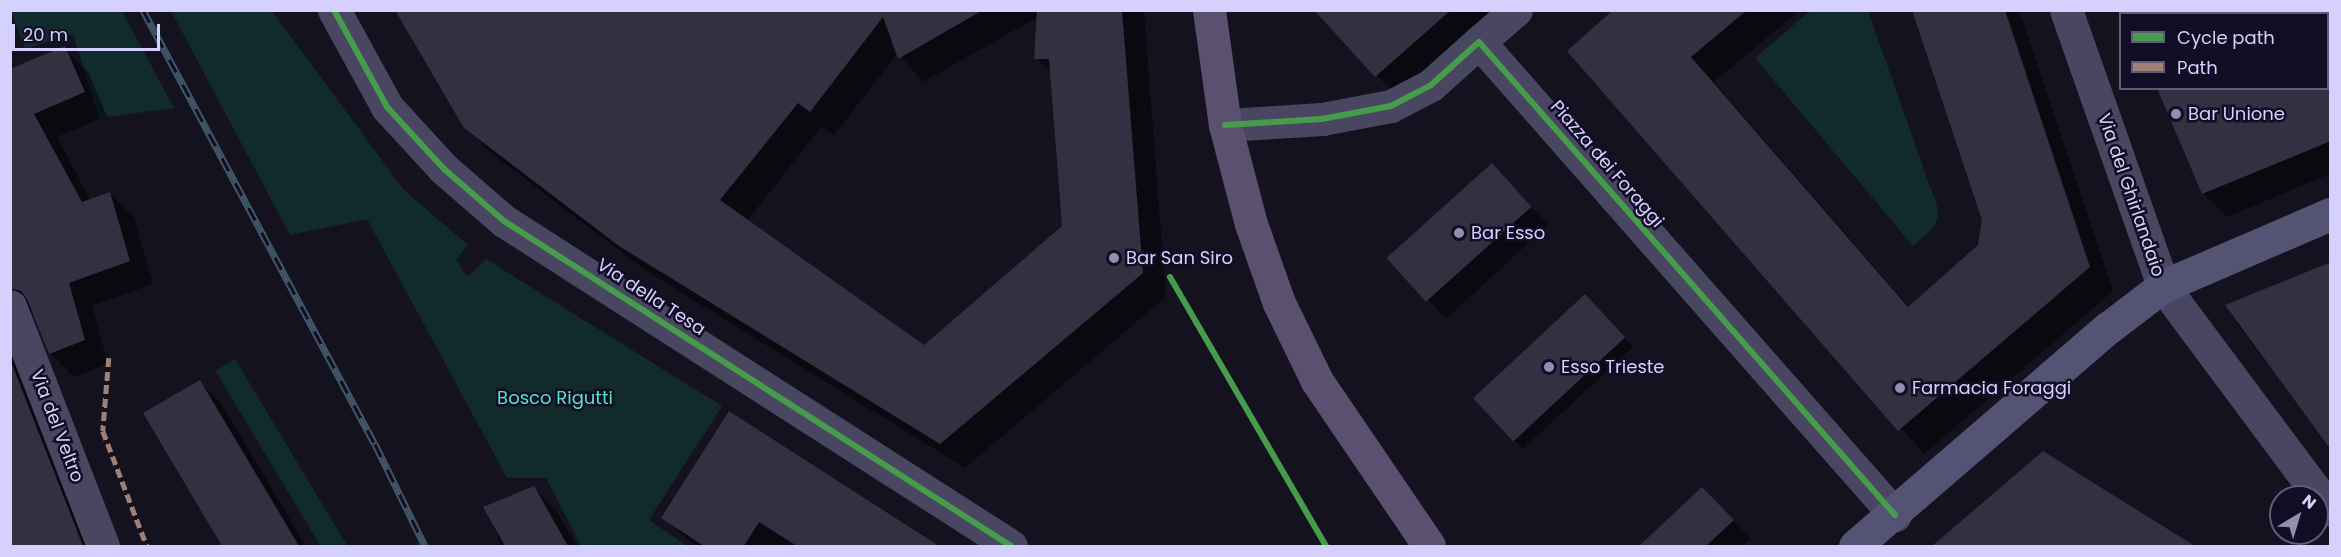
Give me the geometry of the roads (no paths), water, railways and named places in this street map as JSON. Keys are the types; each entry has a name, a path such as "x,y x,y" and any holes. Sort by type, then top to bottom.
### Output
{"main road":[{"path":"1209,10 1225,125 1251,224 1280,303 1317,381 1429,546"},
{"path":"1855,546 1895,515 2108,328 2163,286 2331,214"}],"street":[{"name":"Via della Tesa","path":"334,10 387,107 444,169 504,221 1011,546"},
{"path":"1225,125 1322,119 1391,106 1431,85 1516,10"},
{"name":"Via del Ghirlandaio","path":"2066,10 2163,286 2331,510"},
{"name":"Piazza dei Foraggi","path":"1479,42 1895,515"},
{"name":"Via del Veltro","path":"10,306 103,546"}],"railway":[{"path":"143,10 375,444 425,546"}],"place":[{"name":"Bar Unione","path":"2176,114"},
{"name":"Bar Esso","path":"1459,233"},
{"name":"Bar San Siro","path":"1114,258"},
{"name":"Esso Trieste","path":"1549,367"},
{"name":"Farmacia Foraggi","path":"1900,388"}],"park label":[{"name":"Bosco Rigutti","path":"555,398"}]}
